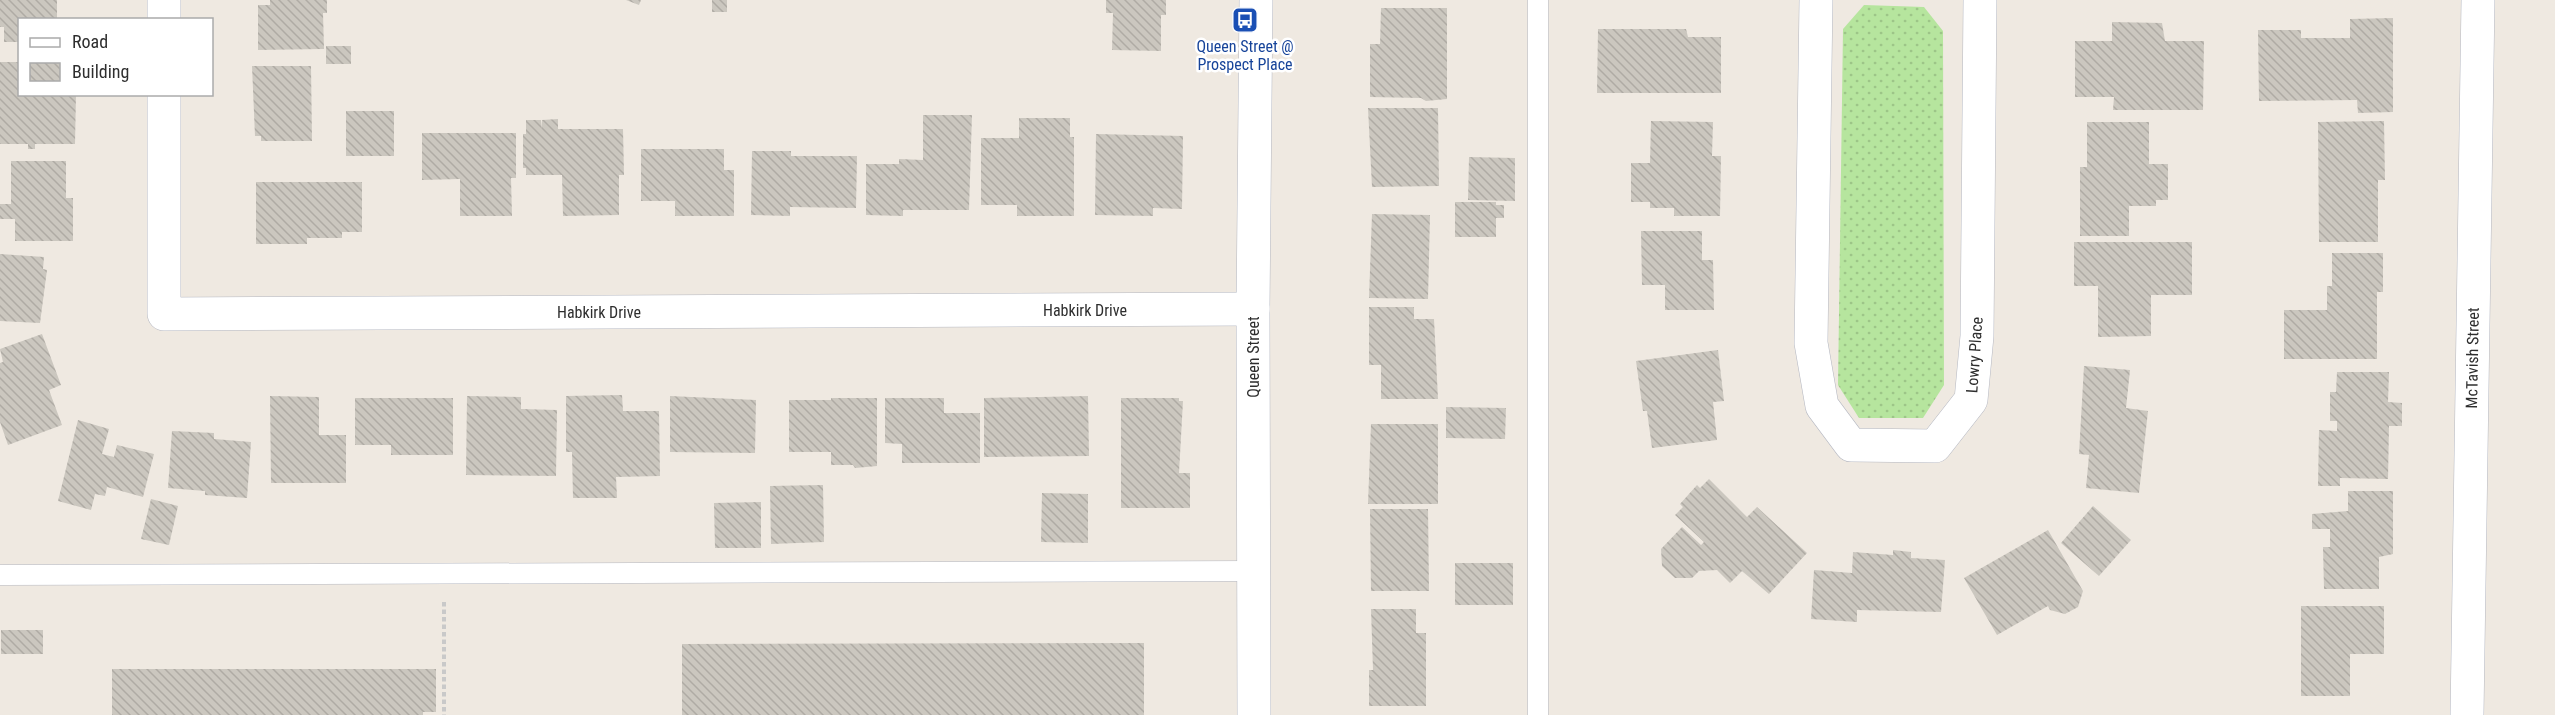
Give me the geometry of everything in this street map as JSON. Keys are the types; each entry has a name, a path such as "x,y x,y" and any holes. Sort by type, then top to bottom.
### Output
{"street":[{"path":"164,0 164,18"},
{"name":"Queen Street","path":"1254,715 1253,309 1256,0"},
{"name":"Lowry Place","path":"1816,0 1811,343 1822,406 1851,445 1935,446 1971,400 1977,336 1980,0"},
{"name":"McTavish Street","path":"2467,715 2478,0"},
{"name":"Habkirk Drive","path":"164,96 164,314 1253,309"}],"lane":[{"path":"1538,0 1538,715"},
{"path":"0,575 1254,571"}],"path":[{"path":"444,573 444,715"}],"green space":[{"path":"1864,5 1924,7 1943,31 1944,385 1923,418 1859,418 1838,385 1843,29"}],"building":[{"path":"0,0 57,0 57,18 18,18 18,42 4,42 4,27 0,27"},
{"path":"270,0 327,0 327,13 323,13 324,49 258,50 258,5 270,5"},
{"path":"626,0 641,0 639,5"},
{"path":"712,0 727,0 727,12 712,12"},
{"path":"1106,0 1166,0 1166,15 1161,15 1161,51 1112,50 1113,13 1106,13"},
{"path":"1381,8 1447,8 1447,99 1426,101 1421,98 1370,97 1370,44 1380,44"},
{"path":"2393,18 2393,112 2358,113 2357,100 2259,101 2258,30 2301,30 2301,38 2350,38 2350,19"},
{"path":"2112,22 2162,23 2165,41 2204,41 2203,110 2113,110 2114,97 2075,97 2075,41 2112,41"},
{"path":"1598,29 1686,29 1688,37 1721,37 1721,93 1597,93"},
{"path":"326,46 351,46 351,64 326,64"},
{"path":"0,62 18,62 18,96 76,96 75,144 35,144 35,149 28,149 28,144 0,144"},
{"path":"252,66 311,66 312,141 261,141 261,136 255,136"},
{"path":"1368,108 1438,108 1439,186 1372,187"},
{"path":"346,111 394,111 394,156 346,156"},
{"path":"923,115 972,115 969,210 903,210 903,216 866,215 866,164 899,164 899,159 923,160"},
{"path":"1019,118 1070,118 1070,137 1074,137 1074,216 1017,216 1017,205 981,205 981,138 1019,138"},
{"path":"558,119 558,129 623,129 624,175 619,175 619,215 563,216 562,175 526,175 526,168 523,168 523,134 526,134 526,120 541,120 542,129 542,120"},
{"path":"1651,121 1713,122 1712,156 1721,156 1720,216 1674,216 1674,208 1650,208 1650,202 1631,202 1631,163 1650,163"},
{"path":"2384,121 2385,180 2378,180 2378,242 2319,242 2318,122"},
{"path":"2087,122 2149,122 2149,164 2168,164 2168,200 2156,200 2156,206 2129,206 2129,236 2080,236 2080,167 2087,167"},
{"path":"422,133 516,133 516,178 511,178 512,216 460,216 460,179 422,180"},
{"path":"1096,134 1183,136 1182,209 1153,208 1153,216 1095,215"},
{"path":"641,149 724,149 724,170 734,170 734,216 675,216 675,201 641,201"},
{"path":"752,151 791,151 791,156 857,156 856,208 790,207 790,216 751,215"},
{"path":"1469,157 1515,158 1515,201 1468,200"},
{"path":"11,161 66,161 66,198 73,198 73,241 15,241 15,219 0,219 0,204 11,204"},
{"path":"256,182 362,182 362,232 342,232 342,238 307,238 307,244 256,244"},
{"path":"1455,202 1496,202 1496,205 1504,205 1504,218 1496,218 1496,237 1455,237"},
{"path":"1372,214 1430,215 1428,299 1369,298"},
{"path":"1641,231 1702,231 1702,260 1713,260 1714,310 1665,310 1665,285 1642,285"},
{"path":"2074,242 2192,242 2192,295 2151,295 2151,336 2098,337 2098,286 2074,286"},
{"path":"2332,253 2383,253 2383,292 2377,292 2377,359 2284,359 2284,310 2327,310 2327,286 2332,286"},
{"path":"0,254 44,257 43,269 47,270 40,323 0,321"},
{"path":"1369,307 1414,307 1414,319 1434,319 1438,399 1381,399 1381,365 1369,365"},
{"path":"42,334 61,385 49,390 62,425 8,445 0,422 0,363 3,362 0,349"},
{"path":"1718,350 1724,401 1713,402 1717,440 1652,448 1647,411 1643,411 1636,361"},
{"path":"2084,366 2130,370 2126,408 2148,411 2139,493 2086,488 2089,455 2079,454"},
{"path":"2337,372 2389,372 2388,402 2402,403 2402,426 2389,426 2388,479 2340,478 2340,486 2318,486 2319,430 2337,431 2337,421 2330,421 2330,392 2336,392"},
{"path":"622,395 623,411 659,411 660,476 616,477 617,498 573,498 572,452 566,452 566,396"},
{"path":"270,396 319,397 319,435 346,435 346,483 271,483"},
{"path":"467,396 521,397 521,409 557,410 556,476 466,475"},
{"path":"670,396 756,400 755,453 670,452"},
{"path":"1088,396 1089,456 984,457 984,398"},
{"path":"355,398 453,398 453,455 391,455 391,445 355,445"},
{"path":"831,398 877,398 877,466 855,468 853,465 831,465 831,452 789,452 789,400 831,400"},
{"path":"885,398 944,398 944,413 980,413 980,463 902,463 902,444 885,443"},
{"path":"1121,398 1179,398 1179,401 1183,401 1179,473 1190,473 1190,508 1121,508"},
{"path":"1446,407 1506,408 1505,439 1446,438"},
{"path":"78,420 109,429 102,454 114,457 117,445 154,454 143,497 107,487 105,496 95,494 91,510 58,501"},
{"path":"1371,424 1438,424 1438,504 1368,504"},
{"path":"172,431 214,433 214,439 251,442 247,498 205,495 205,491 168,488"},
{"path":"1709,479 1747,517 1757,507 1807,553 1769,594 1742,571 1730,583 1717,570 1699,571 1692,578 1675,578 1662,566 1661,549 1682,527 1701,545 1704,542 1675,515 1683,507 1680,504 1697,485 1700,488"},
{"path":"823,485 824,542 771,544 770,486"},
{"path":"2348,491 2393,491 2393,554 2379,557 2379,589 2324,589 2323,547 2330,547 2330,529 2312,529 2312,514 2348,511"},
{"path":"1042,493 1088,494 1088,543 1041,542"},
{"path":"151,499 178,506 169,545 141,539"},
{"path":"761,502 761,548 715,548 714,503"},
{"path":"2093,506 2131,540 2099,576 2061,543"},
{"path":"1370,509 1428,509 1429,591 1371,591"},
{"path":"2048,530 2083,591 2078,607 2065,614 2050,610 2048,606 1997,635 1964,578"},
{"path":"1893,550 1911,552 1911,558 1945,560 1941,612 1857,610 1857,622 1811,619 1814,570 1852,573 1853,552 1893,555"},
{"path":"1455,563 1513,563 1513,605 1455,605"},
{"path":"2301,606 2384,606 2384,654 2350,654 2350,696 2301,696"},
{"path":"1371,609 1416,609 1416,633 1426,633 1426,706 1369,706 1369,670 1373,670"},
{"path":"1,630 43,630 43,654 1,654"},
{"path":"1144,643 1144,715 682,715 682,644"},
{"path":"112,669 436,669 436,712 423,712 423,715 112,715"}],"place":[{"name":"Queen Street @ Prospect Place","path":"1245,20"}]}
